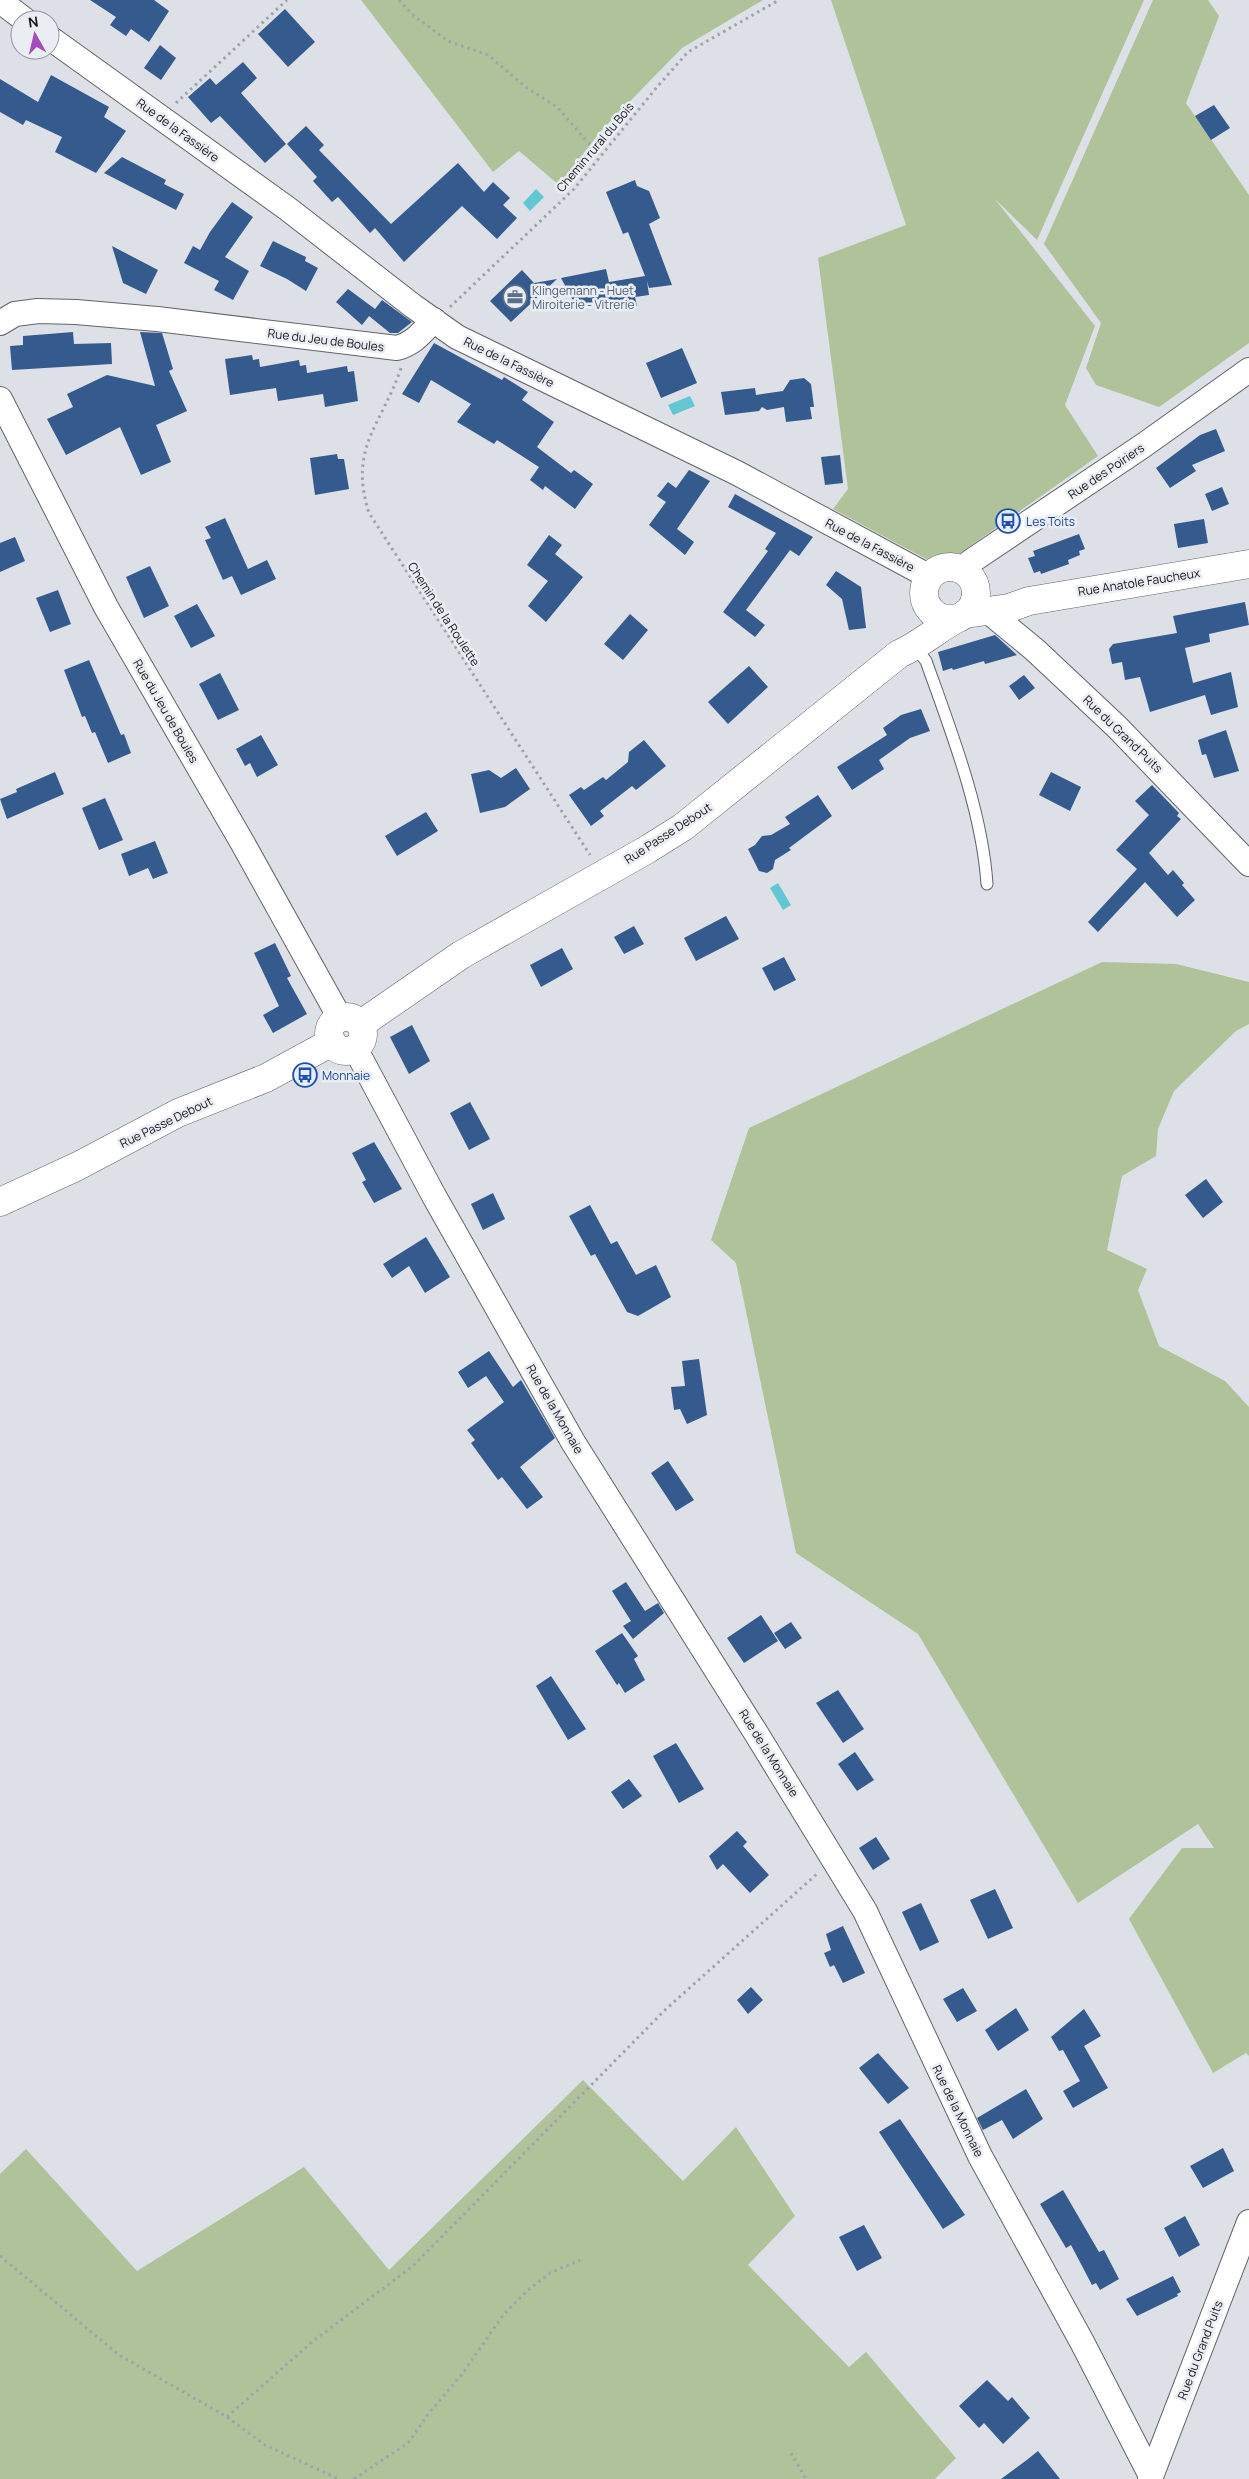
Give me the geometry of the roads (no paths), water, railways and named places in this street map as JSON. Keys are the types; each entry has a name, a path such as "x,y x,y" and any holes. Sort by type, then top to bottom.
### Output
{"main road":[{"name":"Rue Anatole Faucheux","path":"970,602 998,598 1029,601 1249,564"},
{"path":"907,651 927,589 944,568 953,568 970,602 942,618 929,608 927,589"},
{"name":"Rue Passe Debout","path":"0,1202 78,1166 178,1113 266,1078 347,1033 461,955 683,826 970,602"}],"street":[{"path":"0,1 12,10"},
{"name":"Rue de la Fassière","path":"60,45 294,214 413,306 457,337 484,352 684,447 927,589"},
{"name":"Rue du Jeu de Boules","path":"0,323 15,314 38,311 76,312 157,319 397,348 409,345 434,320"},
{"name":"Rue des Poiriers","path":"970,602 970,562 1144,445 1249,370"},
{"name":"Rue du Jeu de Boules","path":"0,399 106,608 261,875 347,1033"},
{"name":"Rue du Grand Puits","path":"970,602 1035,650 1117,727 1249,864"},
{"name":"Rue de la Monnaie","path":"347,1033 439,1204 573,1442 865,1911 980,2156 1017,2227 1082,2342 1151,2478"},
{"name":"Rue du Grand Puits","path":"1151,2478 1249,2222"}],"lane":[{"path":"907,651 926,661 977,818 985,852 987,884"}],"water":[{"path":"536,189 544,197 530,211 523,203"},
{"path":"690,396 695,406 673,415 668,405"},
{"path":"778,883 791,905 783,910 770,888"}],"place":[{"name":"Klingemann - Huet Miroiterie - Vitrerie","path":"515,297"},
{"name":"Les Toits","path":"1008,521"},
{"name":"Monnaie","path":"305,1075"}]}
